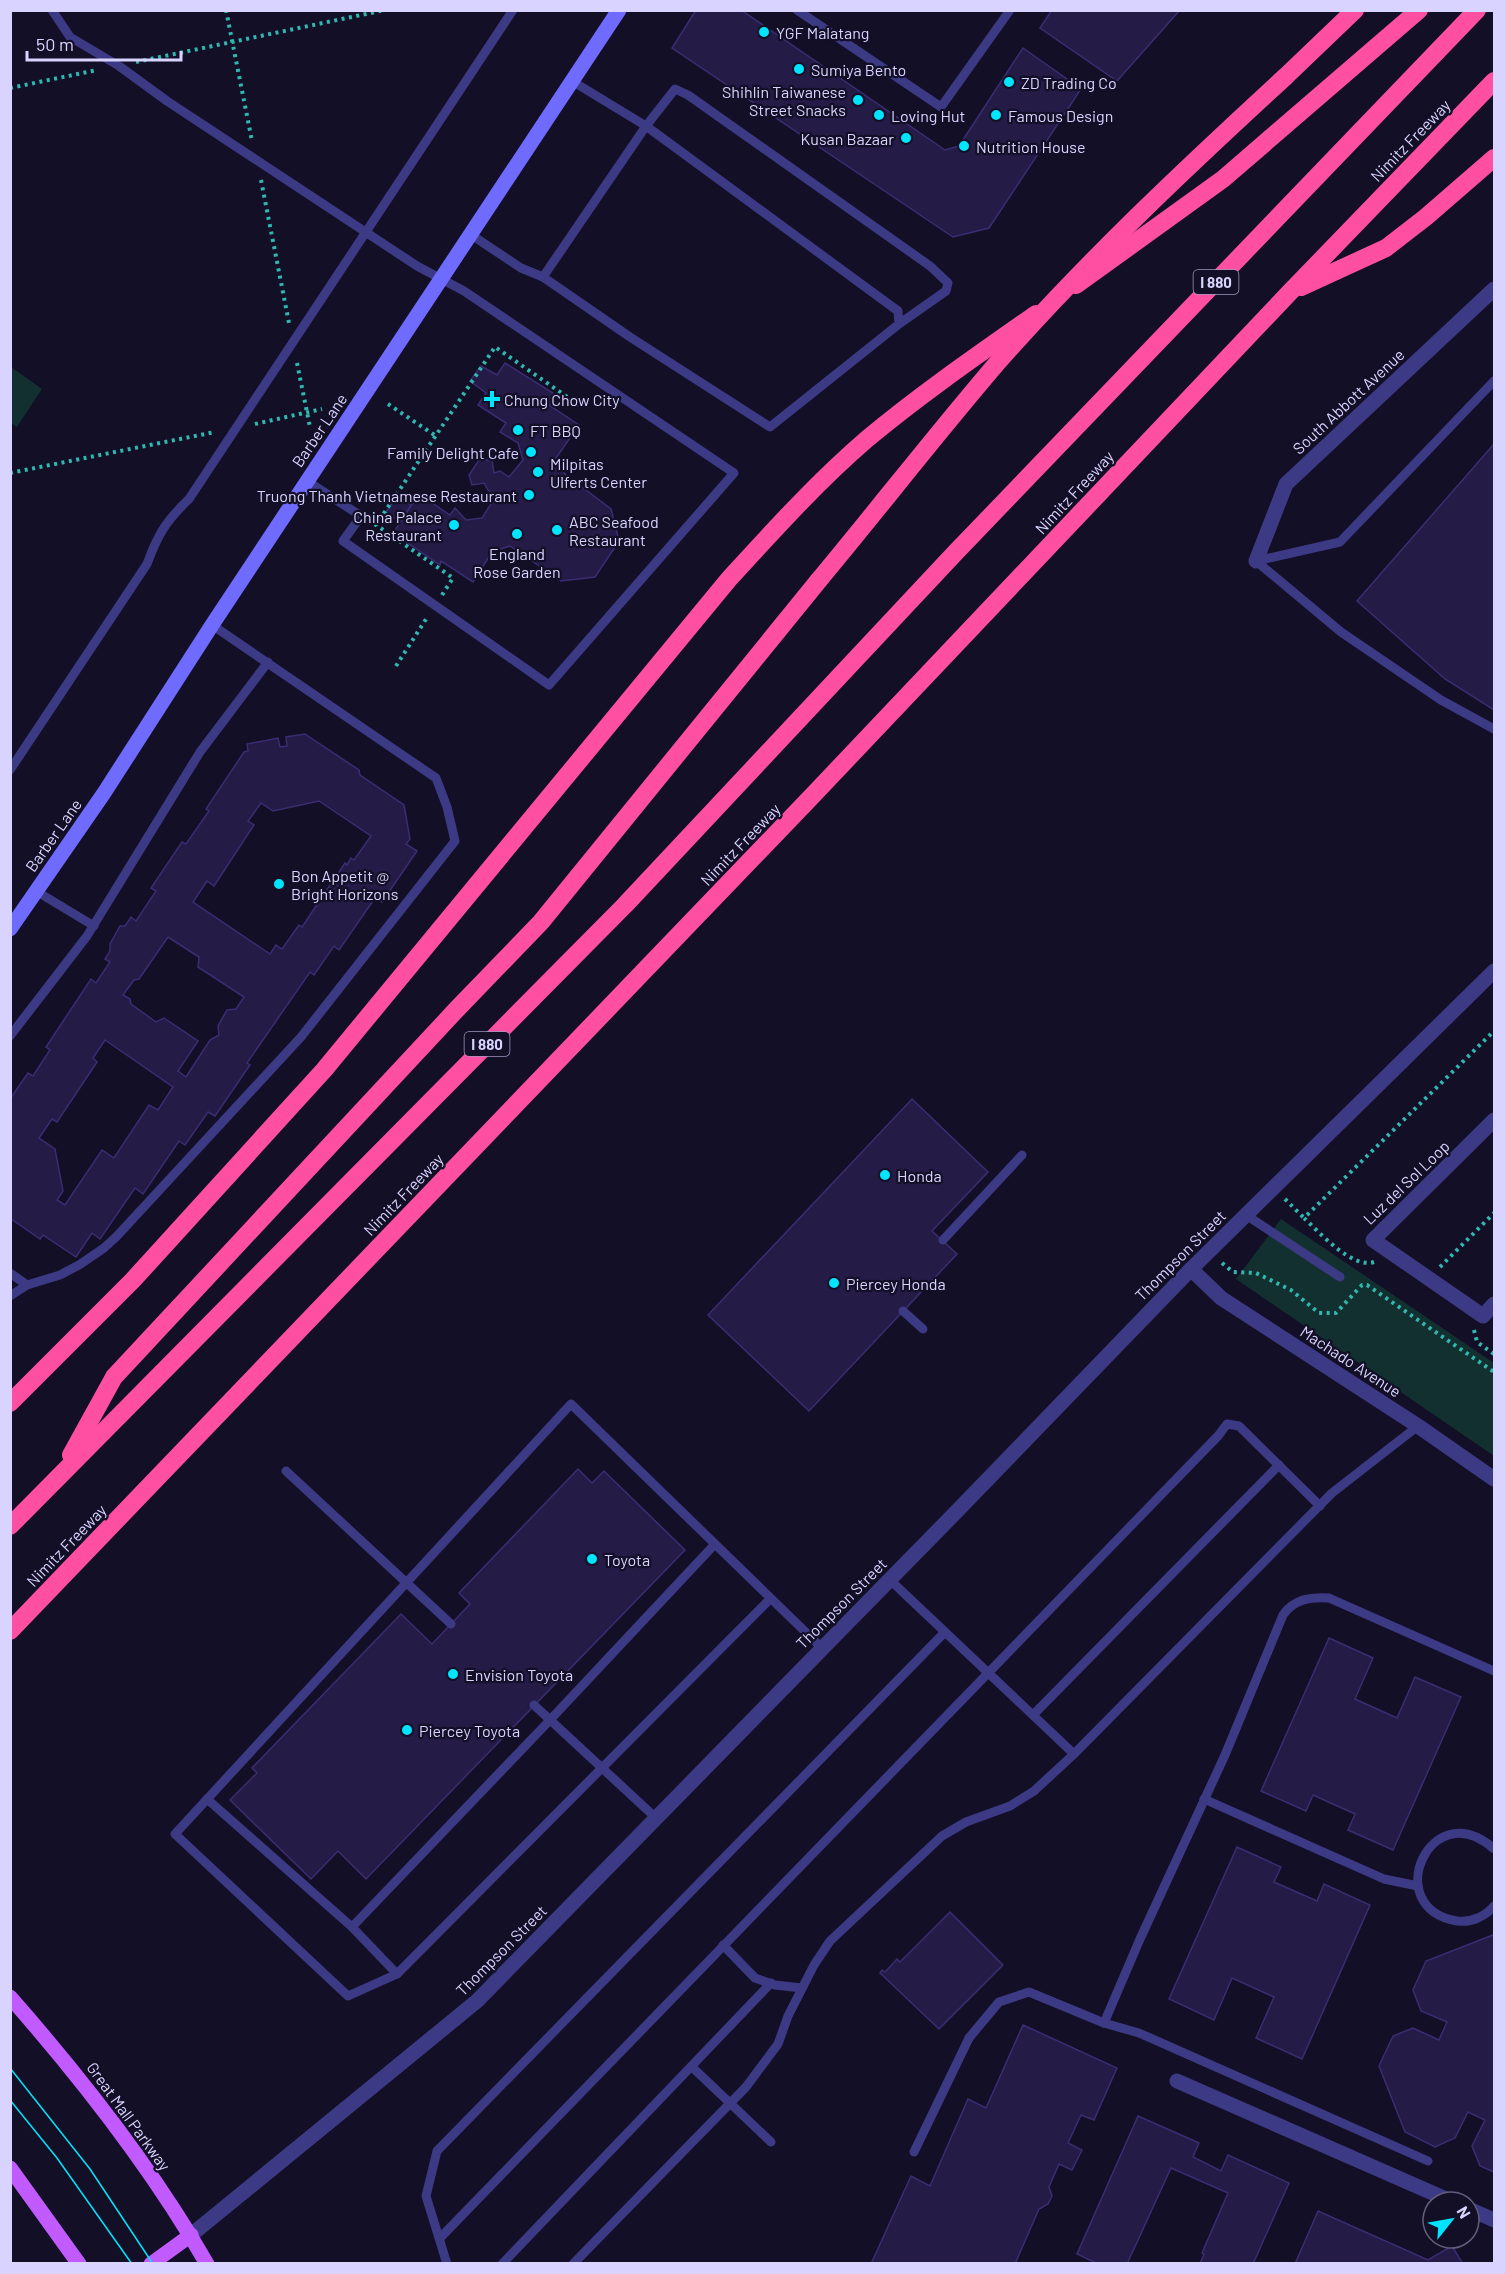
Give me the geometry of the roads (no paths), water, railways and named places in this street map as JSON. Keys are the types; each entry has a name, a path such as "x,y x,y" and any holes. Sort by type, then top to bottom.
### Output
{"highway":[{"path":"10,1403 133,1280 324,1070 729,579 796,506 867,440 957,370 1223,178 1419,10"},
{"name":"I 880","path":"10,1526 625,905 955,553 1477,10"},
{"path":"60,1475 114,1377 448,1017 541,922 999,362 1095,259 1184,170 1351,14"},
{"name":"Nimitz Freeway","path":"10,1631 814,794 1291,291 1494,81"},
{"path":"1291,291 1386,249 1426,218 1494,158"},
{"path":"10,1638 40,1601"}],"main road":[{"name":"Great Mall Parkway","path":"10,1997 102,2106 191,2235 207,2264"},
{"path":"10,2168 79,2264"},
{"name":"Thompson Street","path":"151,2264 191,2235"},
{"name":"Thompson Street","path":"170,2264 191,2235"}],"street":[{"name":"Barber Lane","path":"10,929 104,793 212,624 619,10"},
{"name":"South Abbott Avenue","path":"1256,561 1286,484 1494,289"},
{"name":"Thompson Street","path":"191,2235 477,2001 1208,1251 1494,971"},
{"name":"Luz del Sol Loop","path":"1494,1120 1373,1240 1483,1316 1494,1304"},
{"name":"Machado Avenue","path":"1191,1269 1221,1298 1418,1426 1494,1479"},
{"path":"1177,2081 1426,2190"}],"lane":[{"path":"52,10 70,37 119,66 417,266 464,291 734,473 549,685 343,541 361,516 307,481"},
{"path":"10,770 147,564 157,537 171,517 189,499 513,10"},
{"path":"797,10 941,107 1010,10"},
{"path":"572,81 646,126 898,311 899,324"},
{"path":"470,234 521,268 543,277 630,337 770,427 899,324 946,291 948,283 930,266 688,95 675,89 646,126 543,277"},
{"path":"1256,561 1340,542 1494,381"},
{"path":"1256,561 1341,632 1441,700 1494,729"},
{"path":"10,1296 27,1285 60,1275 80,1265 117,1236 301,1037 455,841 447,807 436,778 212,624"},
{"path":"10,1036 94,926 200,752 268,662"},
{"path":"36,891 94,926"},
{"path":"942,1240 1022,1155"},
{"path":"1246,1215 1340,1277"},
{"path":"10,1273 27,1285"},
{"path":"903,1311 923,1329"},
{"path":"770,1599 397,1974 348,1996 175,1834 571,1404 822,1648"},
{"path":"440,2238 987,1672 1210,1445 1227,1424 1239,1426 1320,1506"},
{"path":"573,2264 746,2087 778,2044 788,2016 802,1988 830,1941 942,1836 966,1822 1010,1806 1034,1791 1074,1754 1332,1493 1418,1426"},
{"path":"1033,1715 1279,1465"},
{"path":"286,1471 451,1624"},
{"path":"352,1926 715,1544"},
{"path":"889,1579 1074,1754"},
{"path":"1104,2023 1225,1755 1282,1615 1289,1606 1314,1597 1329,1598 1494,1671"},
{"path":"447,2264 426,2196 437,2151 945,1632"},
{"path":"534,1705 656,1818"},
{"path":"207,1799 352,1926 397,1974"},
{"path":"1204,1799 1384,1879 1418,1886"},
{"path":"1494,1849 1484,1840 1472,1834 1458,1833 1445,1836 1432,1844 1422,1856 1418,1870 1418,1886 1423,1900 1433,1912 1447,1919 1462,1922 1477,1919 1494,1906"},
{"path":"723,1945 756,1978 802,1988"},
{"path":"502,2264 771,1983"},
{"path":"914,2152 969,2038 999,2002 1029,1992 1104,2023 1139,2033 1428,2161"},
{"path":"692,2067 771,2142"}],"tram line":[{"path":"10,2068 90,2169 153,2264"},
{"path":"10,2100 57,2158 132,2264"}],"place":[{"name":"YGF Malatang","path":"764,32"},
{"name":"Sumiya Bento","path":"799,69"},
{"name":"ZD Trading Co","path":"1009,82"},
{"name":"Shihlin Taiwanese Street Snacks","path":"858,100"},
{"name":"Loving Hut","path":"879,115"},
{"name":"Famous Design","path":"996,115"},
{"name":"Kusan Bazaar","path":"906,138"},
{"name":"Nutrition House","path":"964,146"},
{"name":"Chung Chow City","path":"492,399"},
{"name":"FT BBQ","path":"518,430"},
{"name":"Family Delight Cafe","path":"531,452"},
{"name":"Milpitas Ulferts Center","path":"538,472"},
{"name":"Truong Thanh Vietnamese Restaurant","path":"529,495"},
{"name":"China Palace Restaurant","path":"454,525"},
{"name":"ABC Seafood Restaurant","path":"557,530"},
{"name":"England Rose Garden","path":"517,534"},
{"name":"Bon Appetit @ Bright Horizons","path":"279,884"},
{"name":"Honda","path":"885,1175"},
{"name":"Piercey Honda","path":"834,1283"},
{"name":"Toyota","path":"592,1559"},
{"name":"Envision Toyota","path":"453,1674"},
{"name":"Piercey Toyota","path":"407,1730"}]}
